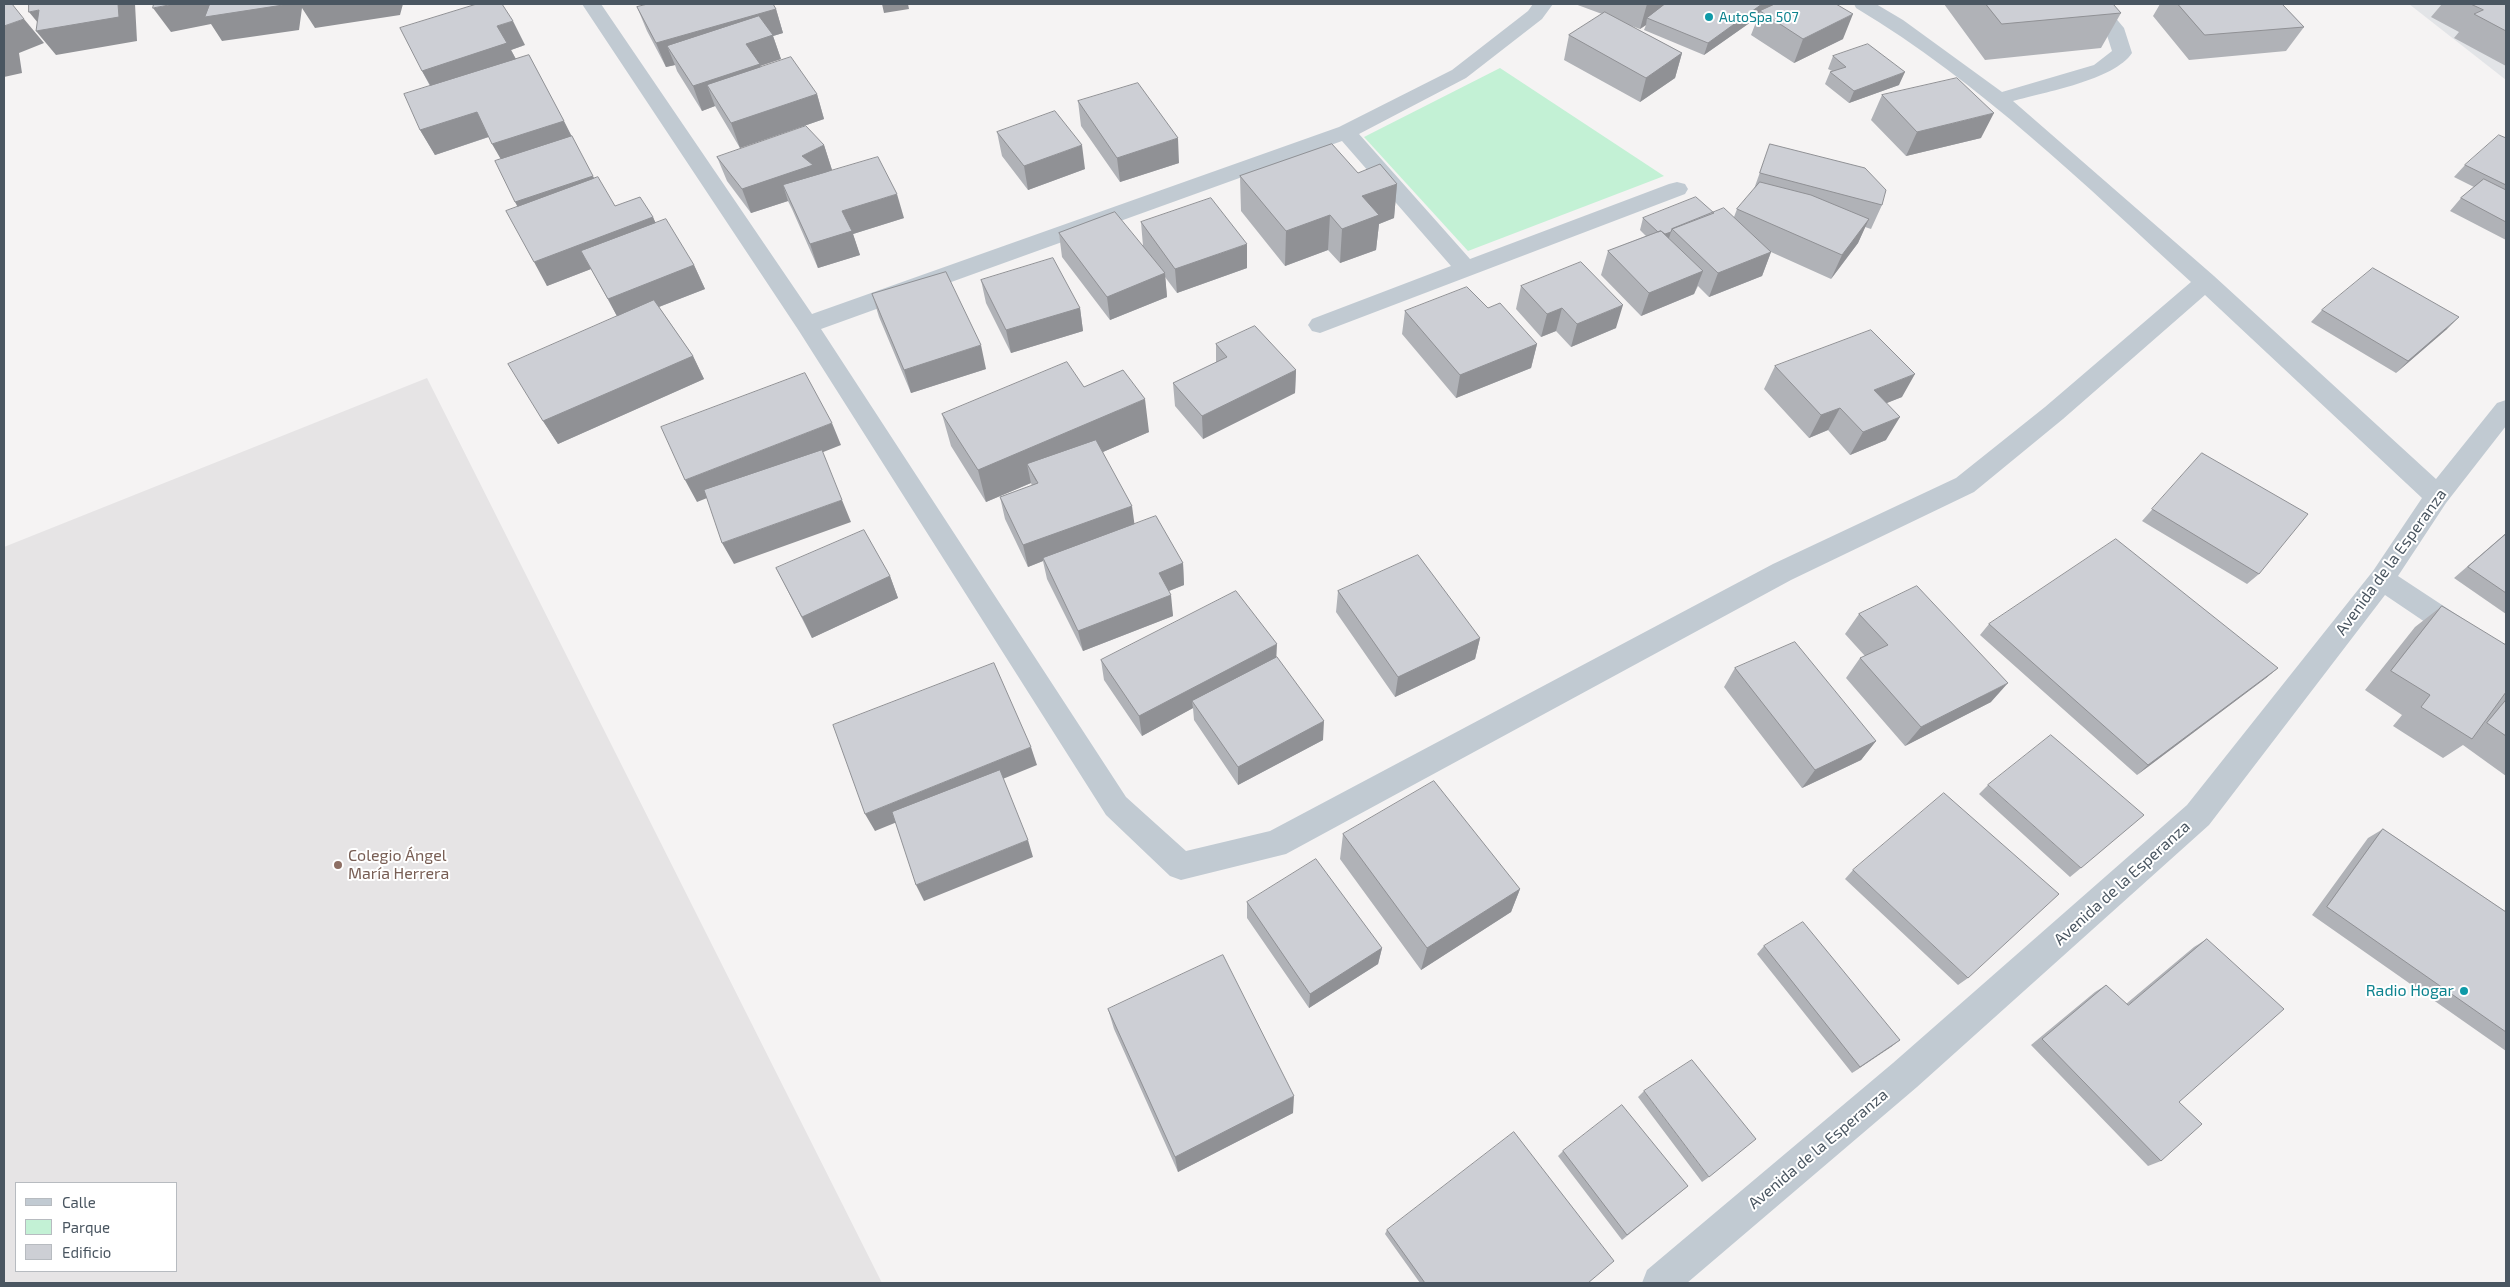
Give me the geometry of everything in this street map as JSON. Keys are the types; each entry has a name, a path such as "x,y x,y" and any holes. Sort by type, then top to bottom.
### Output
{"street":[{"path":"592,4 806,325 1116,806 1180,866 1275,844 1782,572 1965,485 2054,413 2206,282"},
{"path":"806,325 1346,132 1458,74 1535,16 1543,4"},
{"path":"1863,4 1890,19 1999,98 2206,282 2437,496"},
{"path":"1999,98 2101,69 2122,53 2114,28 2094,4"},
{"path":"1346,132 1466,269"},
{"path":"1320,325 1677,189"},
{"name":"Avenida de la Esperanza","path":"1660,1283 1905,1075 2198,815 2382,579 2437,496 2506,409"},
{"path":"2382,579 2506,662"}],"shaded area":[{"path":"2409,4 2506,4 2506,80"},
{"name":"Colegio Ángel María Herrera","path":"427,378 882,1283 4,1283 4,547"}],"green space":[{"path":"1500,68 1664,176 1468,251 1364,137"}],"building":[{"path":"4,4 12,4 24,19 4,26"},
{"path":"29,4 118,4 119,17 36,31 39,10 29,12"},
{"path":"154,4 174,4 153,8"},
{"path":"210,4 283,4 283,5 205,17"},
{"path":"477,4 502,4 513,21 497,26 507,43 422,71 400,28"},
{"path":"648,4 773,4 776,9 656,43 637,7"},
{"name":"AutoSpa 507","path":"1665,4 1762,4 1708,43 1647,18"},
{"path":"1775,4 1836,4 1853,14 1803,39 1760,11"},
{"path":"1986,4 2113,4 2121,13 2002,24"},
{"path":"2178,4 2282,4 2304,27 2205,35"},
{"path":"2471,4 2506,4 2506,31 2474,14 2483,10"},
{"path":"1605,12 1682,53 1646,78 1569,35"},
{"path":"759,16 773,35 746,44 760,64 693,86 667,46"},
{"path":"1868,44 1905,72 1854,91 1830,72 1846,67 1833,56"},
{"path":"529,55 564,121 492,144 477,112 420,130 404,94"},
{"path":"791,57 817,94 731,123 707,85"},
{"path":"1957,78 1994,113 1917,132 1882,95"},
{"path":"1138,83 1178,138 1117,158 1078,101"},
{"path":"1055,111 1082,145 1024,166 997,132"},
{"path":"806,126 824,145 802,156 813,165 742,189 717,157"},
{"path":"2499,135 2506,138 2506,185 2465,165"},
{"path":"572,136 593,176 515,202 495,161"},
{"path":"1332,144 1358,173 1380,164 1397,184 1362,196 1379,215 1342,229 1330,215 1286,231 1240,176"},
{"path":"1770,144 1865,168 1886,190 1882,205 1760,173"},
{"path":"878,157 897,194 842,211 852,231 810,244 783,185"},
{"path":"598,177 615,206 640,197 653,217 534,262 506,211"},
{"path":"2484,179 2506,190 2506,222 2461,198"},
{"path":"1760,182 1811,195 1869,219 1842,255 1737,209"},
{"path":"1696,197 1714,213 1672,229 1671,232 1665,234 1661,231 1658,232 1643,218"},
{"path":"1211,198 1247,244 1175,269 1141,222"},
{"path":"1724,208 1771,252 1718,273 1672,229"},
{"path":"1115,212 1165,273 1107,297 1059,233"},
{"path":"666,219 694,265 608,299 581,251"},
{"path":"1661,231 1703,271 1649,293 1608,251"},
{"path":"1053,258 1080,308 1006,330 981,280"},
{"path":"1581,262 1623,305 1577,324 1562,308 1547,314 1521,286"},
{"path":"2373,268 2459,317 2408,361 2322,310"},
{"path":"946,272 981,345 904,370 872,294"},
{"path":"1467,287 1488,308 1500,303 1537,344 1460,375 1405,311"},
{"path":"654,300 693,356 543,421 508,364"},
{"path":"1255,326 1296,370 1202,416 1173,383 1227,357 1216,344"},
{"path":"1871,330 1915,374 1874,390 1900,417 1863,432 1840,408 1821,415 1775,366"},
{"path":"1067,362 1084,387 1123,370 1145,399 978,470 942,414"},
{"path":"805,373 832,423 685,480 661,427"},
{"path":"1096,440 1132,506 1023,545 1000,497 1038,483 1027,464"},
{"path":"822,450 842,500 722,543 704,490"},
{"path":"2202,453 2308,514 2259,574 2152,509"},
{"path":"1156,516 1183,563 1159,573 1171,595 1078,631 1043,558"},
{"path":"864,530 890,576 802,617 776,568"},
{"path":"2506,534 2506,593 2468,567"},
{"path":"2116,539 2278,668 2148,765 1989,624"},
{"path":"1418,555 1480,638 1398,677 1338,591"},
{"path":"1917,586 2008,683 1921,727 1860,658 1888,645 1859,614"},
{"path":"1236,591 1277,644 1139,716 1101,660"},
{"path":"2442,606 2506,645 2506,692 2472,739 2421,707 2430,695 2391,671"},
{"path":"1795,642 1876,741 1815,770 1735,668"},
{"path":"1277,657 1324,721 1238,767 1192,701"},
{"path":"994,663 1031,747 865,814 833,725"},
{"path":"2506,700 2506,736 2487,723"},
{"path":"2051,735 2144,815 2081,868 1988,785"},
{"path":"1000,770 1028,840 916,885 892,812"},
{"path":"1434,781 1520,889 1427,948 1343,834"},
{"path":"1944,793 2059,894 1968,978 1853,870"},
{"name":"Radio Hogar","path":"2383,829 2506,912 2506,1032 2327,907"},
{"path":"1316,859 1382,948 1310,994 1247,902"},
{"path":"1803,922 1900,1040 1860,1067 1764,946"},
{"path":"2207,939 2284,1009 2179,1102 2202,1124 2161,1161 2042,1039 2106,985 2128,1005"},
{"path":"1223,955 1294,1096 1175,1157 1108,1009"},
{"path":"1692,1060 1756,1139 1709,1177 1644,1091"},
{"path":"1622,1105 1688,1186 1627,1235 1563,1151"},
{"path":"1514,1132 1614,1261 1588,1283 1425,1283 1387,1230"}],"place":[{"name":"AutoSpa 507","path":"1709,17"},
{"name":"Colegio Ángel María Herrera","path":"338,865"},
{"name":"Radio Hogar","path":"2464,991"}]}
